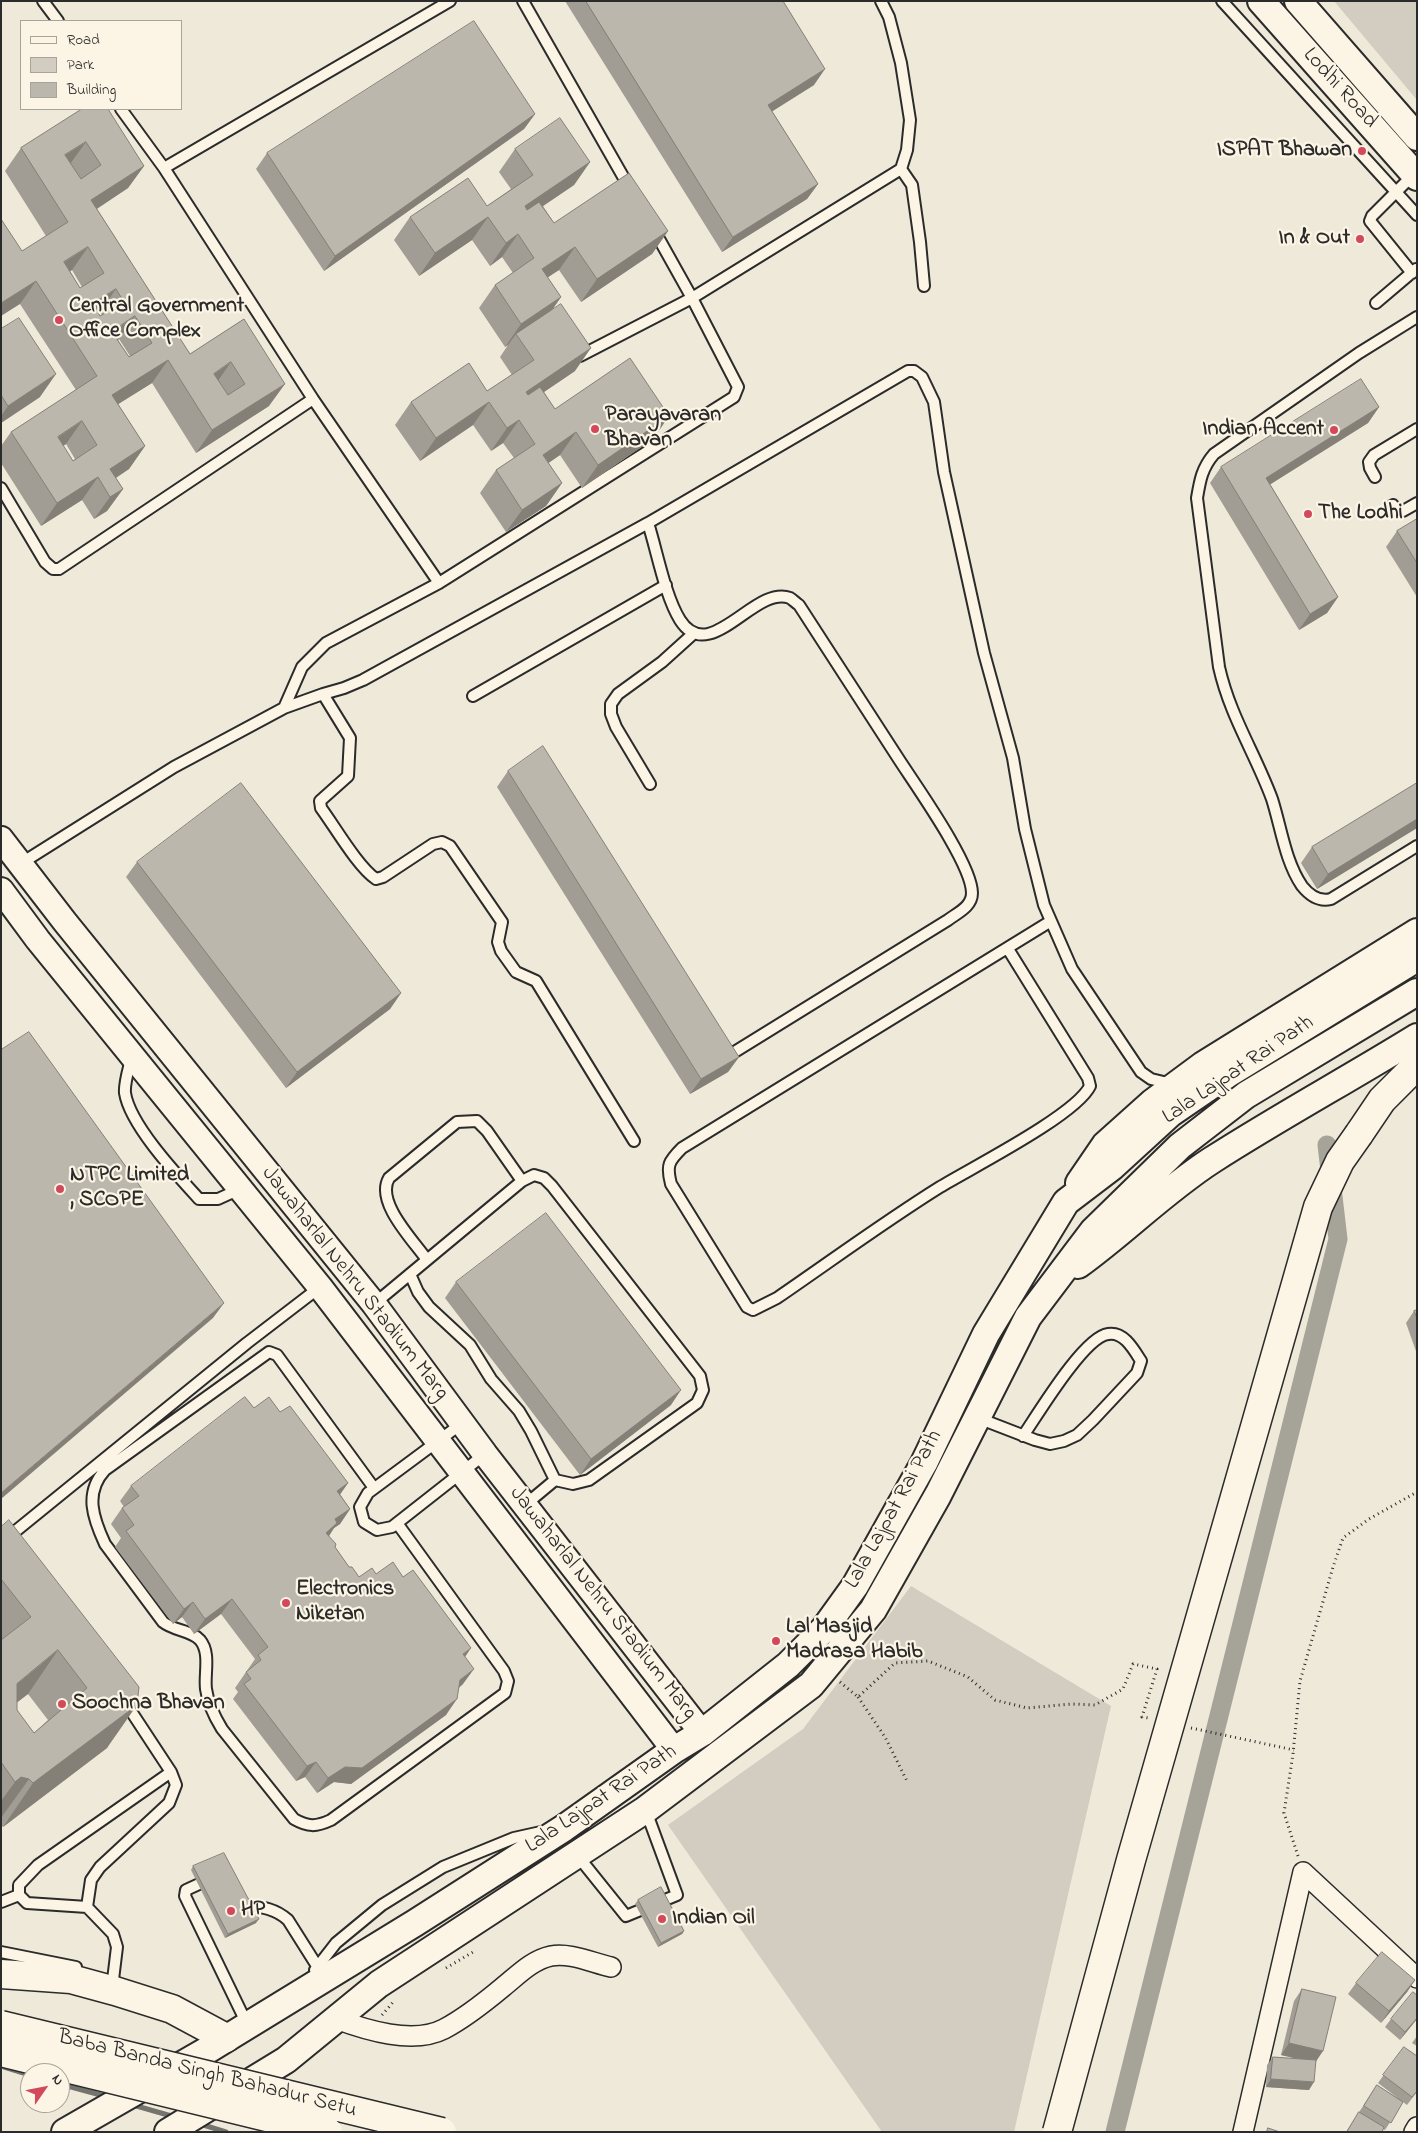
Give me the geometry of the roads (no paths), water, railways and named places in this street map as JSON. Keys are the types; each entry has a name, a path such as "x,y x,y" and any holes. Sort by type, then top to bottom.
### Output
{"highway":[{"path":"1057,2132 1131,1860 1318,1207 1340,1161 1382,1100 1417,1065"},
{"path":"1,1974 103,1982 172,2009 227,2038"},
{"name":"Baba Banda Singh Bahadur Setu","path":"1,2025 442,2132"},
{"name":"Baba Banda Singh Bahadur Setu","path":"1,2052 328,2132"}],"main road":[{"name":"Lodhi Road","path":"1261,1 1409,181"},
{"name":"Lodhi Road","path":"1298,1 1417,137"},
{"path":"1066,1202 1105,1145 1153,1102 1203,1065 1417,932"},
{"name":"Lala Lajpat Rai Path","path":"65,2132 227,2038 298,1993 321,1972 415,1923 564,1828 674,1750 702,1733 788,1665 824,1629 855,1586 924,1463 986,1334 1066,1202 1112,1167 1171,1113 1236,1069 1417,958"},
{"name":"Lala Lajpat Rai Path","path":"168,2132 286,2060 379,1984 646,1810 811,1685 873,1610 938,1495 1028,1317 1094,1230 1180,1146 1246,1095 1417,992"},
{"path":"1059,1278 1110,1242 1156,1202 1211,1161 1417,1037"}],"street":[{"name":"Jawaharlal Nehru Stadium Marg","path":"1,839 374,1304 462,1424 702,1733"},
{"name":"Jawaharlal Nehru Stadium Marg","path":"1,890 10,922 132,1055 320,1287 674,1750"},
{"path":"10,922 46,897"},
{"path":"1243,2132 1303,1872 1417,1978"},
{"path":"336,2019 368,2031 415,2035 430,2034 444,2029 481,2005 529,1966 552,1956 563,1956 611,1967"},
{"path":"1414,2132 1417,2127"}],"lane":[{"path":"43,1 57,20"},
{"path":"164,168 450,1"},
{"path":"523,1 634,196"},
{"path":"580,356 692,298 901,169 910,120 901,63 889,17 881,1"},
{"path":"1222,1 1409,181 1417,215"},
{"path":"122,110 164,168 313,399 438,583"},
{"path":"901,169 912,186 924,286"},
{"path":"1376,303 1414,270 1370,221 1372,216 1409,181"},
{"path":"284,708 302,668 326,643 438,583 732,399 738,387 692,298 649,222"},
{"path":"1417,317 1359,353 1214,454 1205,465 1200,477 1198,498 1219,667 1226,694 1268,790 1290,860 1302,885 1311,896 1323,901 1331,899 1417,846"},
{"path":"20,864 174,767 284,708 363,680 648,522 908,371 914,371 922,376 934,402 944,472 984,653 1013,758 1025,829 1039,886 1051,921 1072,969 1141,1072 1151,1079 1176,1085"},
{"path":"1,488 45,562 53,569 58,569 313,399"},
{"path":"1374,477 1369,462 1374,455 1417,429"},
{"path":"1393,505 1397,510 1403,511 1417,503"},
{"path":"648,522 672,605 681,622 693,634 703,636 713,633 768,600 780,597 791,598 799,606 927,802 967,870 972,884 972,896 968,905 948,920 728,1056"},
{"path":"473,696 666,584"},
{"path":"650,784 616,728 611,714 611,704 618,694 662,662 693,634"},
{"path":"322,694 350,738 348,776 320,801 321,808 371,876 376,879 383,877 433,844 442,842 450,846 502,922 498,942 501,951 516,972 536,981 634,1141"},
{"path":"1008,949 1088,1078 1090,1086 1087,1093 1078,1102 1043,1126 939,1188 777,1298 753,1310 747,1306 671,1184 668,1173 670,1160 682,1148 1051,921"},
{"path":"132,1055 125,1092 135,1118 174,1173 199,1199 218,1199 241,1189"},
{"path":"427,1260 389,1208 384,1186 388,1178 457,1122 470,1120 477,1121 487,1131 522,1181"},
{"path":"374,1304 522,1181 534,1175 544,1178 700,1376 703,1390 697,1403 589,1480 573,1484 555,1480"},
{"path":"410,1274 418,1292 429,1307 470,1345 491,1379 519,1411 555,1480"},
{"path":"1,1537 12,1534 246,1343 320,1287"},
{"path":"976,1417 1023,1436 1050,1444 1064,1442 1077,1435 1137,1373 1141,1361 1132,1347 1120,1336 1108,1333 1094,1340 1074,1361 1023,1436"},
{"path":"374,1488 277,1355 269,1352 105,1470 93,1487 94,1513 105,1544 162,1622 174,1629 194,1635 201,1641 206,1652 206,1689 212,1713 294,1819 304,1824 321,1825 331,1820 504,1692 508,1681 504,1671 397,1523"},
{"path":"462,1424 374,1488 362,1502 360,1512 364,1522 372,1528 382,1530 392,1527 485,1454"},
{"path":"525,1505 555,1480"},
{"path":"86,1907 91,1880 100,1867 169,1803 176,1785 171,1772 121,1695"},
{"path":"1,1952 103,1982 117,1947 113,1934 86,1907 27,1903 19,1895 19,1885 38,1865 171,1772"},
{"path":"577,1854 626,1916 677,1895 646,1810"},
{"path":"222,1873 184,1892 227,2038"},
{"path":"234,1891 244,1905 274,1910 283,1915 321,1972"},
{"path":"1,1902 19,1895"}],"waterway":[{"path":"1115,2132 1338,1239 1327,1145"},
{"path":"4,2067 20,2072"},
{"path":"70,2087 108,2097"},
{"path":"133,2105 175,2117"},
{"path":"200,2124 226,2132"}],"place":[{"name":"ISPAT Bhawan","path":"1362,151"},
{"name":"In & Out","path":"1360,239"},
{"name":"Central Government Office Complex","path":"59,320"},
{"name":"Parayavaran Bhavan","path":"595,429"},
{"name":"Indian Accent","path":"1334,430"},
{"name":"The Lodhi","path":"1308,514"},
{"name":"NTPC Limited , SCOPE","path":"60,1189"},
{"name":"Electronics Niketan","path":"286,1603"},
{"name":"Lal Masjid Madrasa Habib","path":"776,1641"},
{"name":"Soochna Bhavan","path":"62,1704"},
{"name":"HP","path":"231,1911"},
{"name":"Indian Oil","path":"662,1919"}]}
